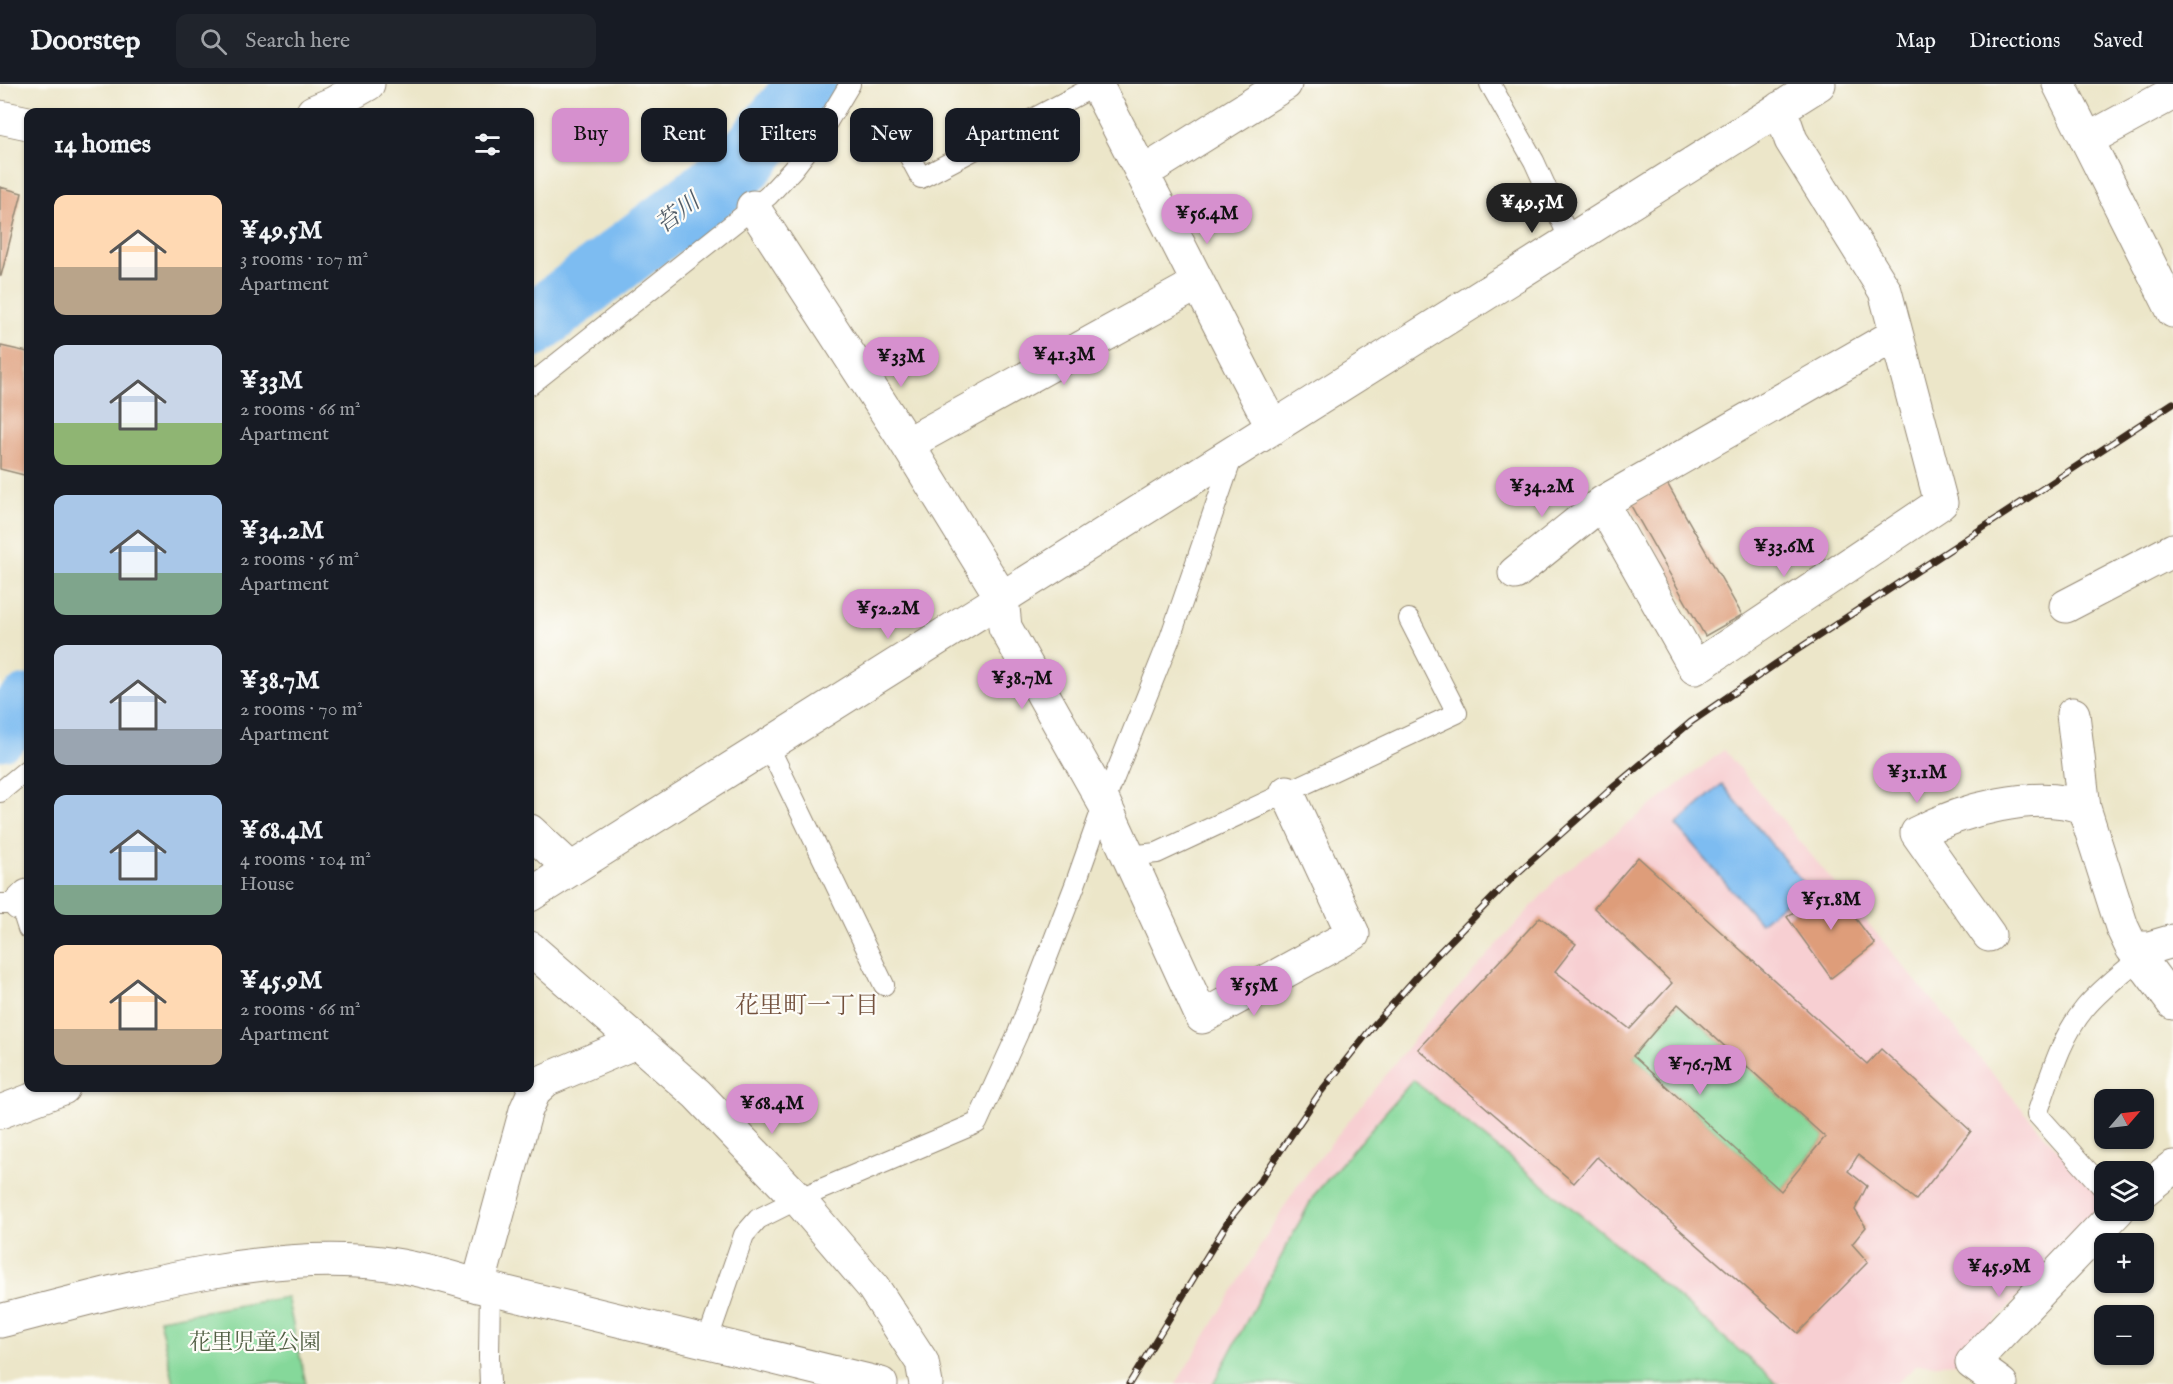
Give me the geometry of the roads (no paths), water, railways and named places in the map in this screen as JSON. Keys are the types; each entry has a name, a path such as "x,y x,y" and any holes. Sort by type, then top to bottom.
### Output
{"street":[{"path":"321,108 368,84"},
{"path":"1143,173 1285,84"},
{"path":"534,892 1819,84"},
{"path":"2059,84 2173,311"},
{"path":"1097,85 1197,284 1273,428"},
{"path":"2087,140 2173,93"},
{"path":"1602,503 1695,668 1941,503 1885,291 1791,140 1780,108"},
{"path":"0,117 24,122"},
{"path":"753,207 907,444 1002,598 1005,627 1104,803 1202,1017 1353,934 1287,792"},
{"path":"907,444 1197,284"},
{"path":"1515,573 1602,503 1895,335"},
{"path":"2066,606 2173,550"},
{"path":"2073,714 2085,808 2122,927 2136,953 2173,1003"},
{"path":"1989,935 1917,833 1933,824 1983,807 2050,800 2069,801 2085,808"},
{"path":"534,835 571,869"},
{"path":"2136,953 2173,940"},
{"path":"534,952 697,1094 798,1199 873,1287 922,1362 926,1384"},
{"path":"484,1287 526,1110 535,1090 546,1080 636,1042"},
{"path":"0,1112 52,1092"},
{"path":"2154,1182 2173,1167"},
{"path":"2001,1384 1972,1363 2108,1221"},
{"path":"0,1321 173,1280 258,1265 339,1260 381,1263 421,1269 484,1287 881,1384"}],"lane":[{"path":"534,382 768,196 813,143 850,84"},
{"path":"1490,84 1534,160 1570,240"},
{"path":"912,162 921,178 1097,85"},
{"path":"707,1342 744,1235 758,1219 798,1199 977,1123 1018,1033 1104,803 1170,638 1234,452"},
{"path":"1128,856 1157,853 1457,713 1409,619"},
{"path":"768,745 884,985"},
{"path":"0,792 24,772"},
{"path":"2094,1178 2037,1114 2057,1060 2074,1025 2084,1009 2136,953"},
{"path":"484,1287 490,1384"}],"water":[{"path":"1722,784 1806,886 1760,923 1676,825"}],"waterway":[{"name":"苔川","path":"534,324 740,167 809,84"},
{"name":"苔川","path":"0,729 24,709"}],"railway":[{"path":"1129,1384 1231,1217 1260,1181 1319,1094 1374,1025 1428,964 1513,877 1610,790 1691,722 2173,403"}],"district":[{"name":"花里町一丁目","path":"807,1006"}],"park label":[{"name":"花里児童公園","path":"255,1343"}]}
